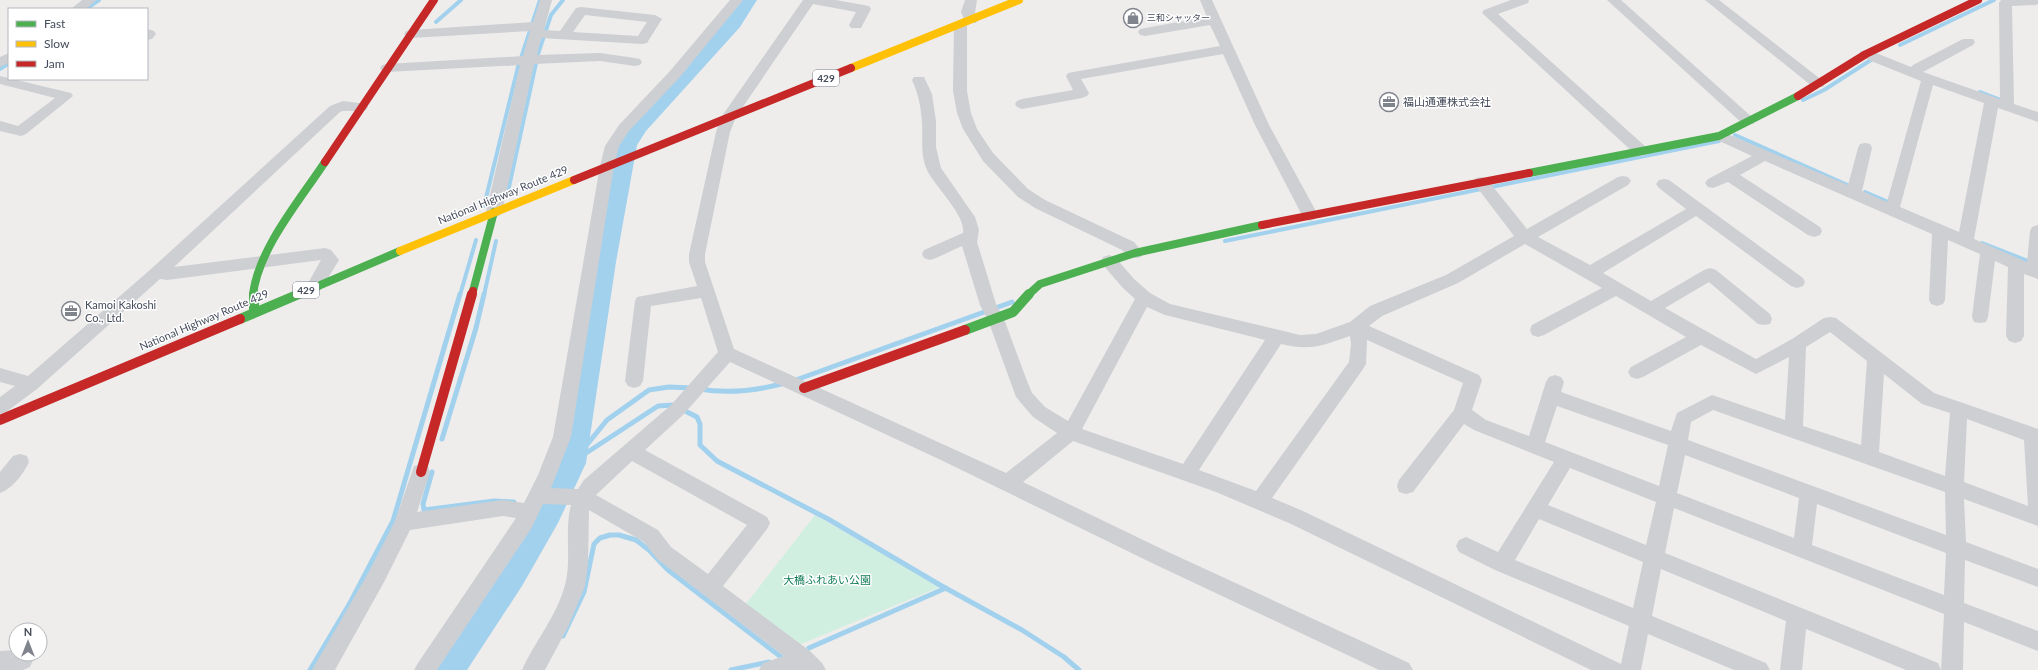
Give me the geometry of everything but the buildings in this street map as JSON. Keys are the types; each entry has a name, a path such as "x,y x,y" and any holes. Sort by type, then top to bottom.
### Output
{"main road":[{"path":"254,312 251,295 254,276 264,253 434,0"},
{"name":"National Highway Route 429","path":"0,420 494,212 1019,0"},
{"path":"800,386 992,313 1013,312 1021,306 1030,290 1040,284 1112,265 1134,253 1310,215 1484,186 1641,151 1720,136 1797,97 1818,84 1978,0"},
{"path":"421,472 461,338 494,212"}],"street":[{"path":"79,8 90,0"},
{"path":"494,212 528,61 546,0"},
{"path":"425,670 512,542 535,503 562,437 610,165 612,146 624,128 694,53 737,0"},
{"path":"810,0 729,116 723,132 697,254 697,262 705,291 727,352 1007,483 1159,557 1402,670"},
{"path":"814,0 864,9 856,26"},
{"path":"971,0 966,22 960,91 964,112 970,129 988,157 1022,193 1040,204 1128,246 1134,253"},
{"path":"1206,0 1262,125 1310,215"},
{"path":"1524,0 1489,13 1641,151"},
{"path":"1613,0 1748,121"},
{"path":"1711,0 1818,84"},
{"path":"1965,239 2003,102 2005,3 2036,1"},
{"path":"411,34 537,30 564,35 642,40 655,19 581,11 564,35"},
{"path":"1145,32 1215,20"},
{"path":"1893,207 1919,73 1968,42"},
{"path":"1022,104 1082,93 1073,76 1227,49"},
{"path":"387,68 600,57 635,62"},
{"path":"1871,57 2003,102 2038,117"},
{"path":"0,80 66,96 21,132 0,126"},
{"path":"919,80 925,94 929,121 929,147 934,169 941,182 967,217 971,230 969,242 992,313 1025,397 1039,412 1071,433 1187,473 1296,517 1613,670"},
{"path":"0,407 31,384 160,274 335,110 343,106 361,107"},
{"path":"1720,136 1893,207 1940,231 1965,239 1988,252 2016,264 2035,269 2038,231"},
{"path":"1855,191 1866,148"},
{"path":"1713,183 1765,155"},
{"path":"1729,175 1814,231"},
{"path":"1112,265 1144,297 1165,309 1300,342 1317,341 1356,327 1376,311 1452,279 1623,181"},
{"path":"1664,184 1797,282"},
{"path":"1484,186 1524,237 1756,367 1798,344 1830,323 1928,399 1959,408 2035,436 2038,518 1870,456 1712,402 1683,418 1630,670"},
{"path":"1590,273 1697,209"},
{"path":"1937,300 1940,231"},
{"path":"930,254 971,236"},
{"path":"1980,318 1988,252"},
{"path":"160,274 325,254 331,260 314,287"},
{"path":"2015,336 2016,264"},
{"path":"1652,308 1710,274 1764,319"},
{"path":"1538,330 1616,288"},
{"path":"634,381 643,301 705,291"},
{"path":"1007,483 1071,433 1144,297"},
{"path":"1356,327 1473,380 1462,413 1406,486"},
{"path":"1259,502 1357,364 1360,344 1356,327"},
{"path":"1187,473 1277,336"},
{"path":"1637,372 1701,337"},
{"path":"1794,430 1798,344"},
{"path":"404,522 578,497 631,451 688,398 727,352"},
{"path":"1870,456 1876,359"},
{"path":"0,375 31,384"},
{"path":"1535,446 1552,389 1678,442 1809,493 2038,578"},
{"path":"1952,670 1956,547 1954,486 1959,408"},
{"path":"1462,413 1480,425 1667,496 2038,642"},
{"path":"631,451 760,524 710,587"},
{"path":"1502,564 1566,458"},
{"path":"0,485 20,462"},
{"path":"322,670 377,576 404,522 421,472"},
{"path":"1802,549 1809,493"},
{"path":"578,497 650,536 664,553 710,587 794,665"},
{"path":"533,670 561,621 575,586 579,562 578,497"},
{"path":"1535,509 1931,670"},
{"path":"1466,546 1502,564 1759,670"},
{"path":"1791,670 1797,615"}],"green space":[{"name":"大橋ふれあい公園","path":"815,515 940,587 801,644 746,604"}],"waterway":[{"path":"87,8 99,0"},
{"path":"436,22 461,0"},
{"path":"484,206 518,67 540,0"},
{"path":"507,196 538,54 551,15 563,0"},
{"path":"449,670 511,576 548,514 572,463 604,262 626,145 638,126 733,23 747,0"},
{"path":"1900,45 1994,0"},
{"path":"1803,100 1824,90 1874,58"},
{"path":"0,69 8,64"},
{"path":"1980,92 2001,100"},
{"path":"1735,135 1852,187"},
{"path":"1225,241 1719,141"},
{"path":"1865,192 1893,204"},
{"path":"460,295 476,240"},
{"path":"484,295 496,241"},
{"path":"1982,243 2038,265"},
{"path":"310,670 350,603 393,521 460,294"},
{"path":"442,439 476,328 484,294"},
{"path":"793,381 1012,302"},
{"path":"699,389 710,391 742,391 785,383"},
{"path":"572,463 607,420 649,390 669,387 692,388"},
{"path":"577,459 658,406 673,405 697,417 700,424 700,445 717,461 828,519 946,588"},
{"path":"432,472 423,504 424,510 494,501 514,502"},
{"path":"534,509 548,514"},
{"path":"563,636 584,592 594,544 600,538 610,535 619,535 636,540 649,550 668,570 785,660"},
{"path":"809,648 946,588"},
{"path":"946,588 1022,630 1064,657 1079,670"},
{"path":"731,670 769,662"}],"traffic: fast":[{"path":"1529,173 1719,136 1798,96"},
{"path":"254,312 254,285 257,272 267,250 325,162"},
{"path":"473,291 494,212"},
{"path":"965,330 1013,312 1032,290 1040,284 1135,253 1262,225"},
{"path":"240,319 400,251"}],"traffic: slow":[{"path":"851,68 1019,0"},
{"path":"400,251 574,180"}],"traffic: jam":[{"path":"325,162 434,0"},
{"path":"1798,96 1866,54 1978,0"},
{"path":"574,180 851,68"},
{"path":"1262,225 1529,173"},
{"path":"421,472 473,291"},
{"path":"0,420 240,319"},
{"path":"804,388 965,330"}],"place":[{"name":"三和シャッター","path":"1133,18"},
{"name":"福山通運株式会社","path":"1389,102"},
{"name":"Kamoi Kakoshi Co., Ltd.","path":"71,311"}]}
